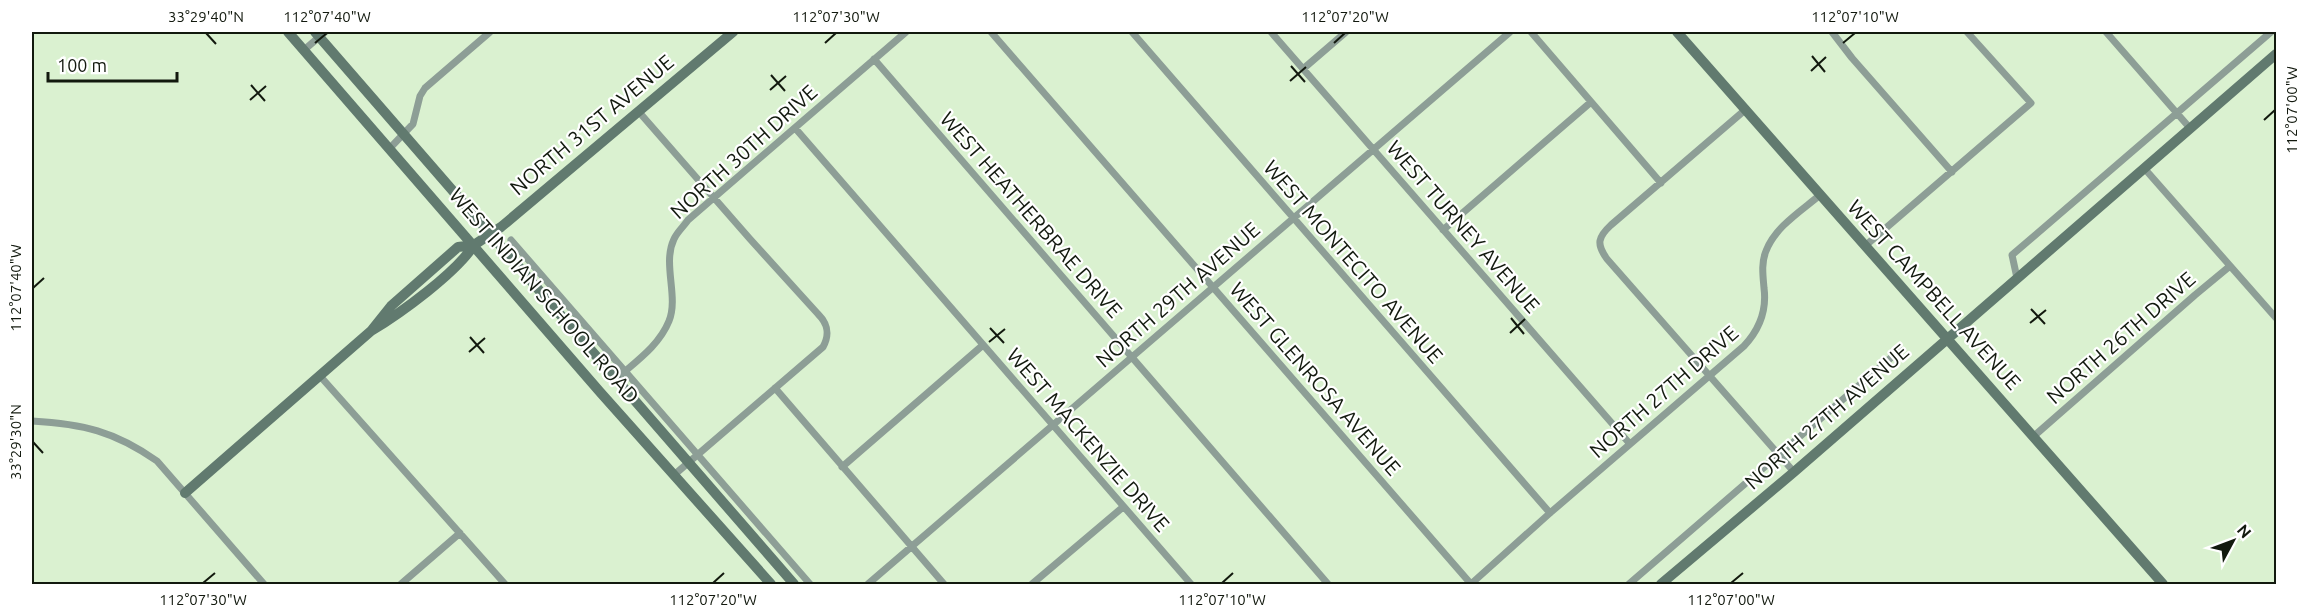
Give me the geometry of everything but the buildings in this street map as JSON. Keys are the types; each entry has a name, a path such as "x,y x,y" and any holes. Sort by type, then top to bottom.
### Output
{"main road":[{"name":"WEST INDIAN SCHOOL ROAD","path":"288,32 771,585"},
{"name":"NORTH 31ST AVENUE","path":"185,493 371,331 391,306 458,247 474,245 501,227 733,32"},
{"name":"WEST CAMPBELL AVENUE","path":"1677,32 2163,585"},
{"name":"WEST INDIAN SCHOOL ROAD","path":"320,33 490,234 693,458 794,585"},
{"name":"NORTH 27TH AVENUE","path":"1661,585 2277,54"}],"street":[{"path":"390,148 413,124 420,96 425,88 490,32"},
{"name":"NORTH 30TH DRIVE","path":"620,375 653,346 670,320 672,293 670,257 674,240 688,220 906,32"},
{"name":"WEST GLENROSA AVENUE","path":"991,32 1214,286 1471,585"},
{"name":"WEST MONTECITO AVENUE","path":"1132,32 1550,513"},
{"name":"WEST TURNEY AVENUE","path":"1271,32 1630,444"},
{"path":"1303,69 1346,32"},
{"name":"NORTH 29TH AVENUE","path":"868,585 1510,32"},
{"path":"1531,32 1661,183"},
{"path":"1832,32 1952,172"},
{"path":"1865,246 2031,103 1967,32"},
{"path":"2017,278 2012,255 2271,32"},
{"path":"304,50 320,33"},
{"path":"2110,33 2190,127"},
{"name":"WEST HEATHERBRAE DRIVE","path":"874,59 1328,585"},
{"path":"1443,230 1592,102"},
{"path":"1745,110 1605,231 1599,243 1607,259 1794,472"},
{"path":"639,112 824,320 828,334 823,347 674,475"},
{"name":"WEST MACKENZIE DRIVE","path":"795,128 1191,585"},
{"path":"2144,168 2277,318"},
{"name":"NORTH 27TH DRIVE","path":"1471,585 1550,513 1744,346 1758,328 1765,305 1764,261 1772,240 1820,195"},
{"name":"WEST INDIAN SCHOOL ROAD","path":"511,240 620,375"},
{"name":"NORTH 26TH DRIVE","path":"2034,436 2230,266"},
{"path":"842,467 983,345"},
{"name":"NORTH 27TH AVENUE","path":"1629,585 1900,350"},
{"path":"320,376 505,585"},
{"path":"775,388 944,585"},
{"path":"32,421 84,426 111,434 157,461 264,585"},
{"name":"WEST INDIAN SCHOOL ROAD","path":"693,458 810,585"},
{"path":"1032,585 1123,507"},
{"path":"401,585 460,533"}]}
